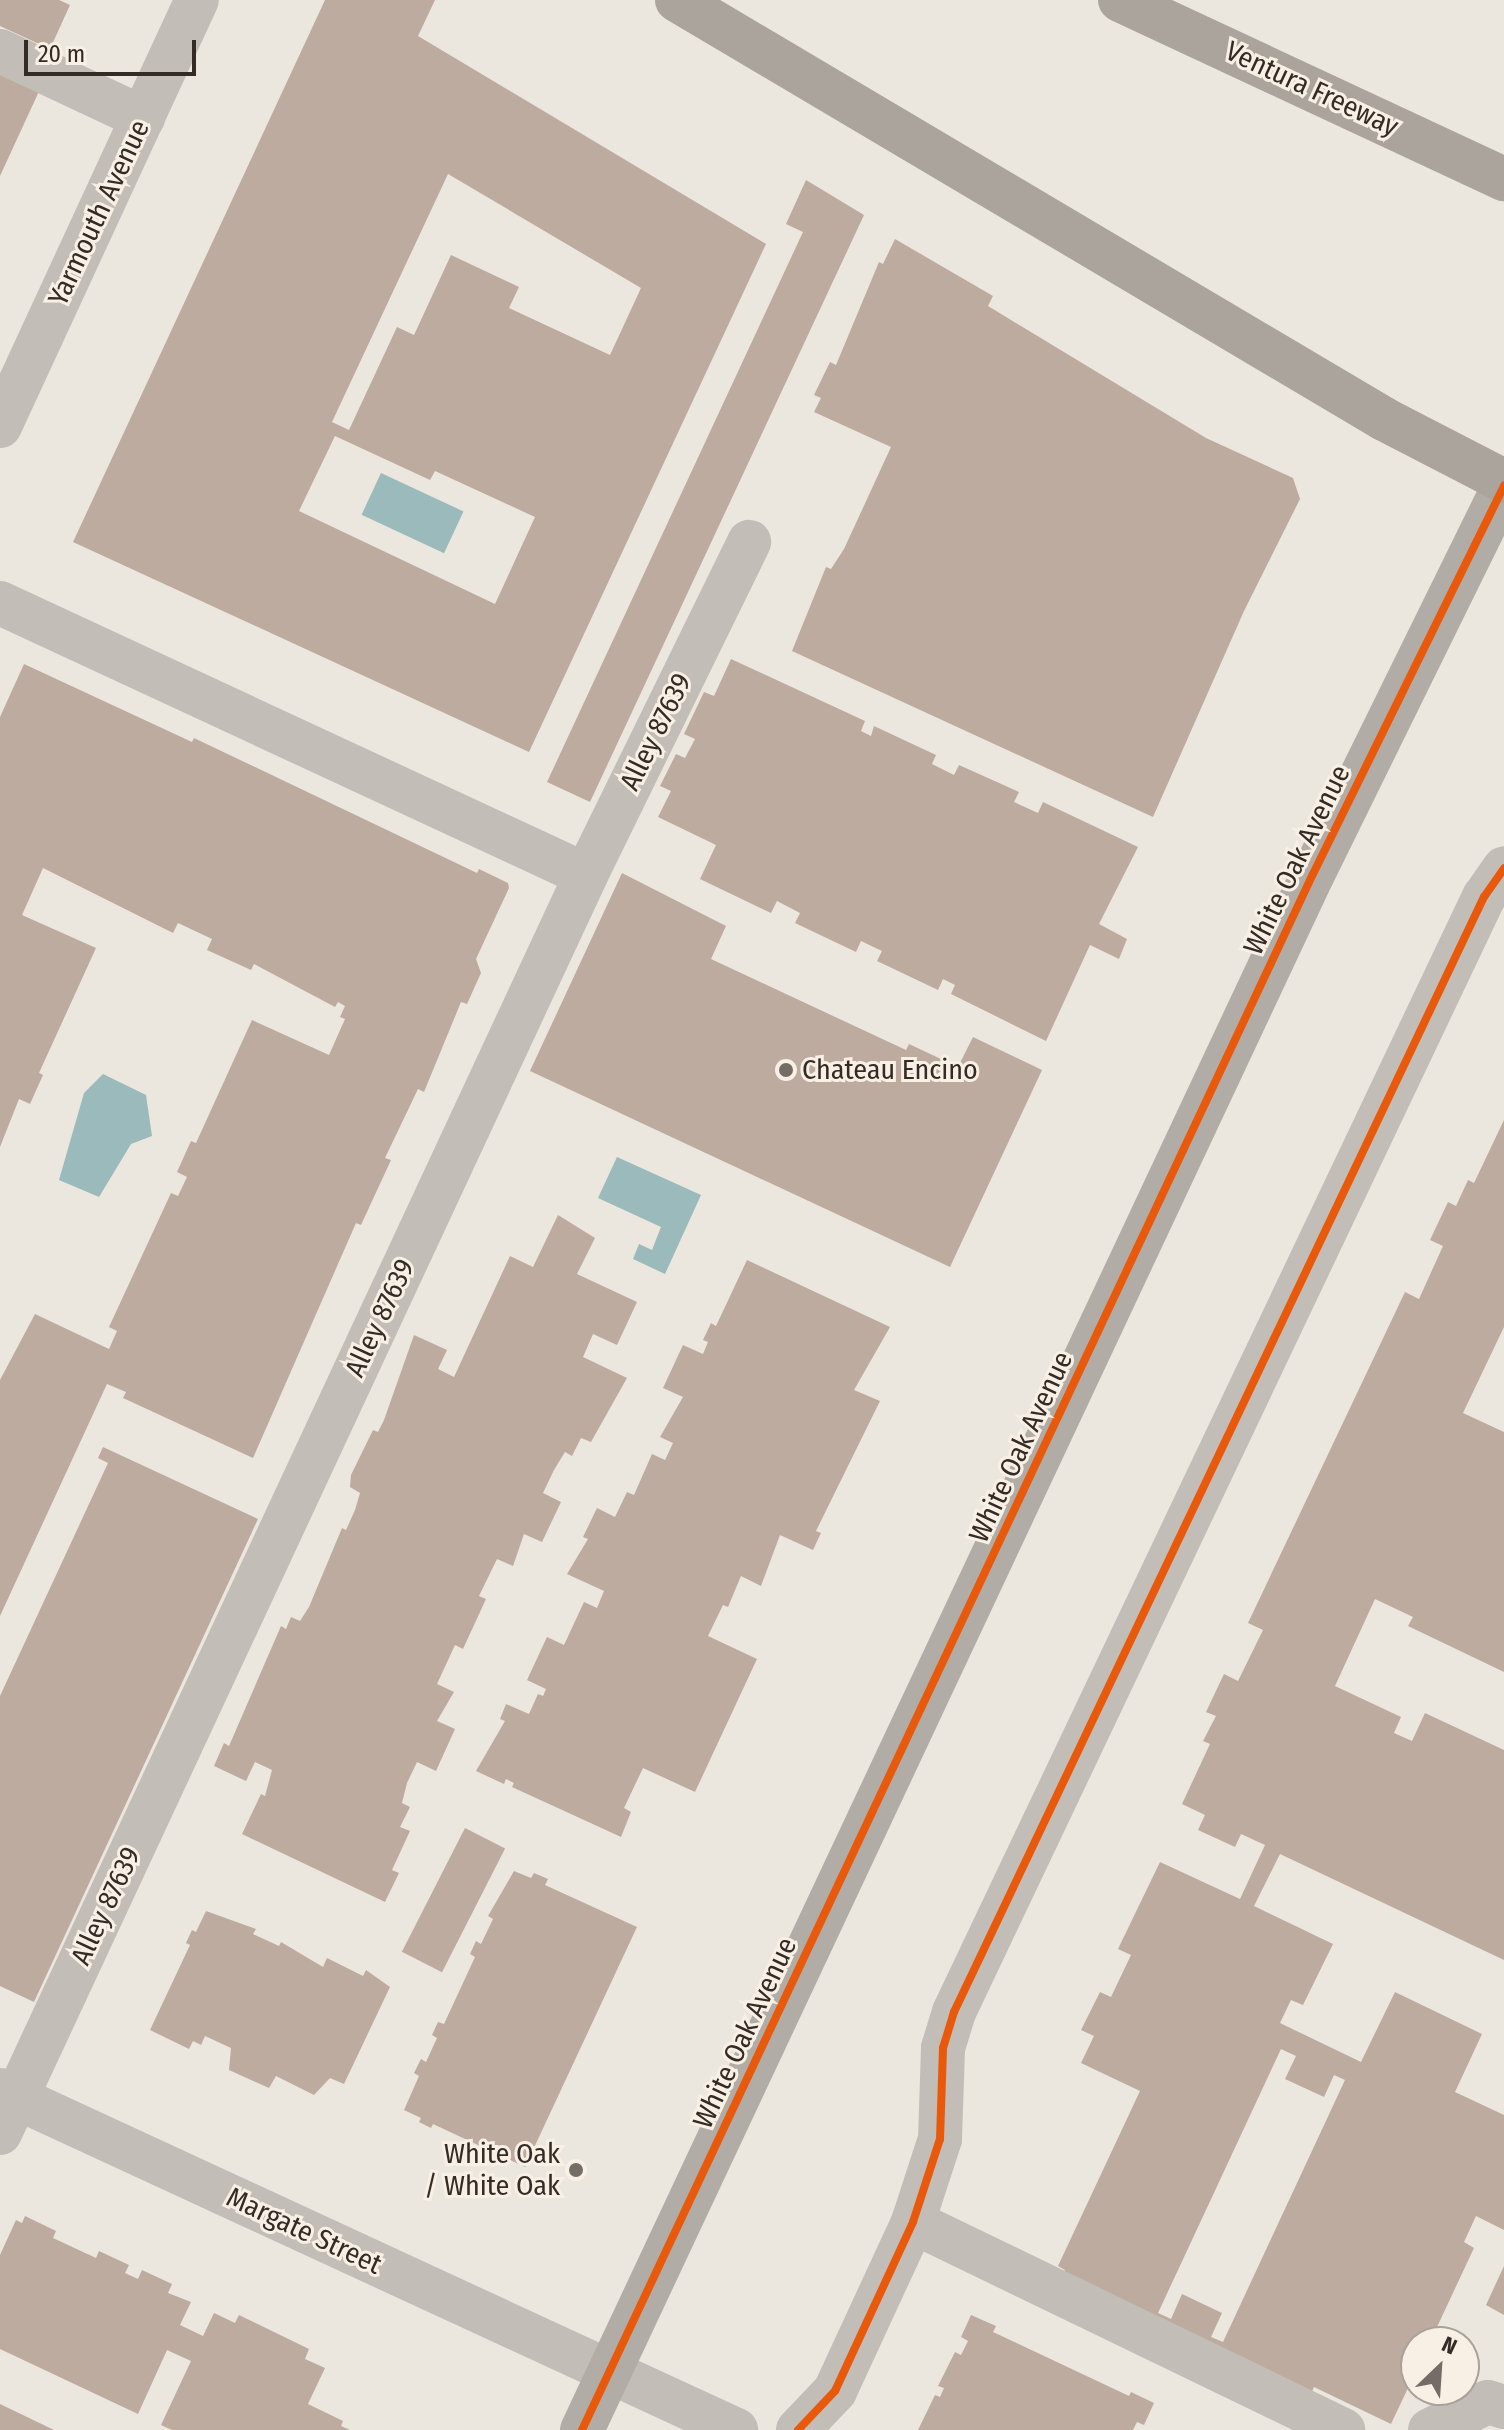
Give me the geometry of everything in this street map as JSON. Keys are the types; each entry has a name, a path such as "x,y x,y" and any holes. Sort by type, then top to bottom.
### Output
{"highway":[{"path":"677,0 1370,411 1504,483"},
{"name":"Ventura Freeway","path":"1120,0 1491,172"}],"main road":[{"name":"White Oak Avenue","path":"582,2430 1313,874 1504,483"}],"street":[{"name":"Yarmouth Avenue","path":"0,426 197,0"},
{"path":"0,51 143,118"},
{"name":"Alley 87639","path":"6,2107 586,875 749,542"},
{"path":"0,603 586,875"},
{"path":"798,2430 835,2391 913,2222 940,2139 943,2048 954,2012 1484,897 1504,868"},
{"name":"Margate Street","path":"6,2107 609,2372"},
{"path":"913,2222 1343,2430"},
{"path":"609,2372 736,2430"},
{"path":"1430,2430 1488,2402 1504,2407"}],"water":[{"path":"381,473 463,511 444,553 362,515"},
{"path":"103,1074 146,1095 152,1136 131,1144 99,1197 59,1180 84,1093"},
{"path":"617,1157 701,1195 665,1274 633,1259 639,1244 652,1250 661,1227 598,1198"}],"building":[{"path":"0,0 59,0 70,5 50,49 0,26"},
{"path":"325,0 435,0 418,36 766,244 529,752 73,542","holes":["448,174 641,288 610,355 509,308 519,287 451,255 414,335 397,327 349,430 332,422","335,436 430,480 435,471 535,517 495,604 299,511"]},
{"path":"0,68 41,87 0,176"},
{"path":"806,180 864,215 590,802 547,782 803,232 786,224"},
{"path":"895,239 993,296 988,306 1206,438 1293,478 1300,499 1244,611 1153,817 792,651 826,567 831,569 844,549 891,447 814,412 821,398 814,395 830,362 836,365 879,262 883,264"},
{"path":"731,659 865,721 861,731 871,736 874,726 936,755 932,764 954,775 959,765 1019,792 1014,802 1038,813 1043,802 1138,847 1099,924 1127,939 1119,959 1090,945 1046,1041 951,994 955,985 943,979 938,990 877,961 882,951 861,941 856,952 795,923 800,913 777,901 771,913 700,879 716,845 658,817 671,791 660,786 676,754 685,758 695,739 684,734 704,692 714,696"},
{"path":"24,664 192,742 194,738 477,873 479,869 508,883 509,888 476,959 481,973 467,1004 461,1002 424,1092 418,1089 385,1158 391,1160 361,1225 356,1223 253,1458 123,1398 126,1392 107,1384 0,1616 0,1380 35,1314 109,1349 117,1331 109,1327 171,1193 178,1196 187,1177 177,1172 191,1141 196,1143 252,1020 329,1055 345,1019 340,1017 345,1006 338,1002 335,1007 254,964 251,970 207,950 212,939 178,923 173,933 43,868 22,915 96,948 39,1073 43,1075 30,1104 19,1099 0,1147 0,717"},
{"name":"Chateau Encino","path":"622,873 726,926 711,959 906,1050 909,1044 958,1067 973,1037 1042,1070 950,1267 530,1071"},
{"path":"1504,1120 1504,1327 1463,1413 1504,1432 1504,1672 1408,1626 1413,1617 1375,1599 1335,1686 1401,1717 1394,1733 1412,1741 1425,1713 1504,1750 1504,1960 1280,1854 1254,1906 1333,1944 1303,2005 1291,2000 1280,2023 1361,2062 1395,1992 1482,2034 1455,2092 1504,2115 1504,2230 1476,2216 1464,2242 1474,2248 1437,2326 1400,2326 1400,2405 1391,2424 1314,2387 1310,2396 1061,2277 1065,2270 1058,2266 1140,2091 1081,2063 1094,2036 1081,2030 1100,1992 1111,1997 1131,1955 1118,1949 1160,1862 1240,1899 1265,1845 1241,1834 1235,1847 1198,1830 1205,1815 1182,1804 1210,1744 1203,1741 1216,1716 1206,1712 1224,1674 1238,1681 1263,1630 1248,1623 1405,1292 1419,1299 1443,1246 1430,1240 1448,1202 1456,1206 1468,1180 1474,1183","holes":["1281,2049 1296,2056 1285,2079 1324,2097 1334,2075 1345,2080 1223,2342 1211,2337 1222,2313 1182,2294 1171,2319 1158,2313"]},
{"path":"558,1215 595,1238 577,1274 637,1302 617,1345 593,1334 583,1357 627,1378 591,1442 581,1438 572,1456 565,1452 554,1470 543,1493 561,1502 542,1542 524,1534 513,1566 497,1559 479,1596 486,1599 463,1649 455,1645 437,1684 454,1692 437,1721 455,1729 436,1771 417,1762 407,1783 402,1803 410,1807 400,1827 410,1831 392,1870 399,1873 385,1902 242,1834 261,1794 265,1796 272,1770 255,1762 246,1781 214,1766 224,1743 229,1746 281,1626 286,1629 291,1617 300,1621 309,1607 342,1528 346,1530 360,1493 350,1487 351,1475 373,1430 378,1432 384,1420 414,1335 447,1350 438,1369 454,1377 510,1256 533,1267"},
{"path":"747,1260 890,1327 854,1390 880,1401 816,1531 821,1533 813,1550 780,1535 761,1586 741,1576 728,1607 723,1605 708,1636 757,1659 695,1792 643,1768 624,1808 631,1812 621,1837 512,1787 514,1783 506,1779 504,1784 476,1771 505,1721 500,1719 506,1704 529,1714 538,1694 543,1696 546,1689 527,1680 547,1637 564,1645 584,1602 597,1608 604,1591 567,1574 588,1539 583,1537 597,1508 615,1517 627,1492 634,1495 652,1454 665,1460 673,1443 660,1437 683,1397 663,1388 683,1345 703,1354 708,1342 703,1340 711,1323 716,1326"},
{"path":"103,1447 258,1519 34,2002 0,1986 0,1696 108,1463 98,1458"},
{"path":"465,1828 505,1848 442,1972 402,1952"},
{"path":"514,1871 531,1878 534,1873 548,1879 545,1885 637,1927 525,2167 433,2124 431,2128 419,2122 421,2118 404,2110 419,2076 414,2073 421,2059 426,2062 437,2038 432,2035 438,2022 444,2024 475,1957 470,1954 476,1941 481,1944 493,1919 488,1916"},
{"path":"206,1911 256,1929 253,1934 279,1946 281,1942 323,1967 327,1958 363,1976 366,1970 390,1987 344,2084 330,2078 314,2095 276,2076 269,2088 229,2070 231,2048 205,2036 201,2045 193,2041 189,2049 150,2030 190,1945 186,1943 192,1930 196,1932"},
{"path":"25,2216 56,2231 53,2238 96,2258 99,2251 129,2265 125,2273 138,2279 142,2270 172,2284 168,2293 191,2302 180,2325 203,2336 214,2313 235,2323 239,2315 309,2349 305,2359 325,2368 308,2404 343,2421 341,2426 350,2430 172,2430 161,2425 191,2361 167,2350 138,2414 0,2349 0,2255 16,2220 22,2223"},
{"path":"1504,2266 1504,2315 1486,2305"},
{"path":"971,2315 996,2326 993,2332 1129,2396 1131,2392 1154,2403 1144,2425 1137,2422 1133,2430 918,2430 935,2395 940,2397 944,2388 938,2386 955,2352 961,2355 968,2341 961,2337"},
{"path":"0,2404 54,2430 0,2430"}],"cycle path":[{"path":"582,2430 1313,874 1504,485"},
{"path":"798,2430 835,2391 913,2222 940,2139 943,2048 954,2012 1484,897 1504,868"}],"place":[{"name":"Chateau Encino","path":"786,1070"},
{"name":"White Oak / White Oak","path":"576,2170"}]}
